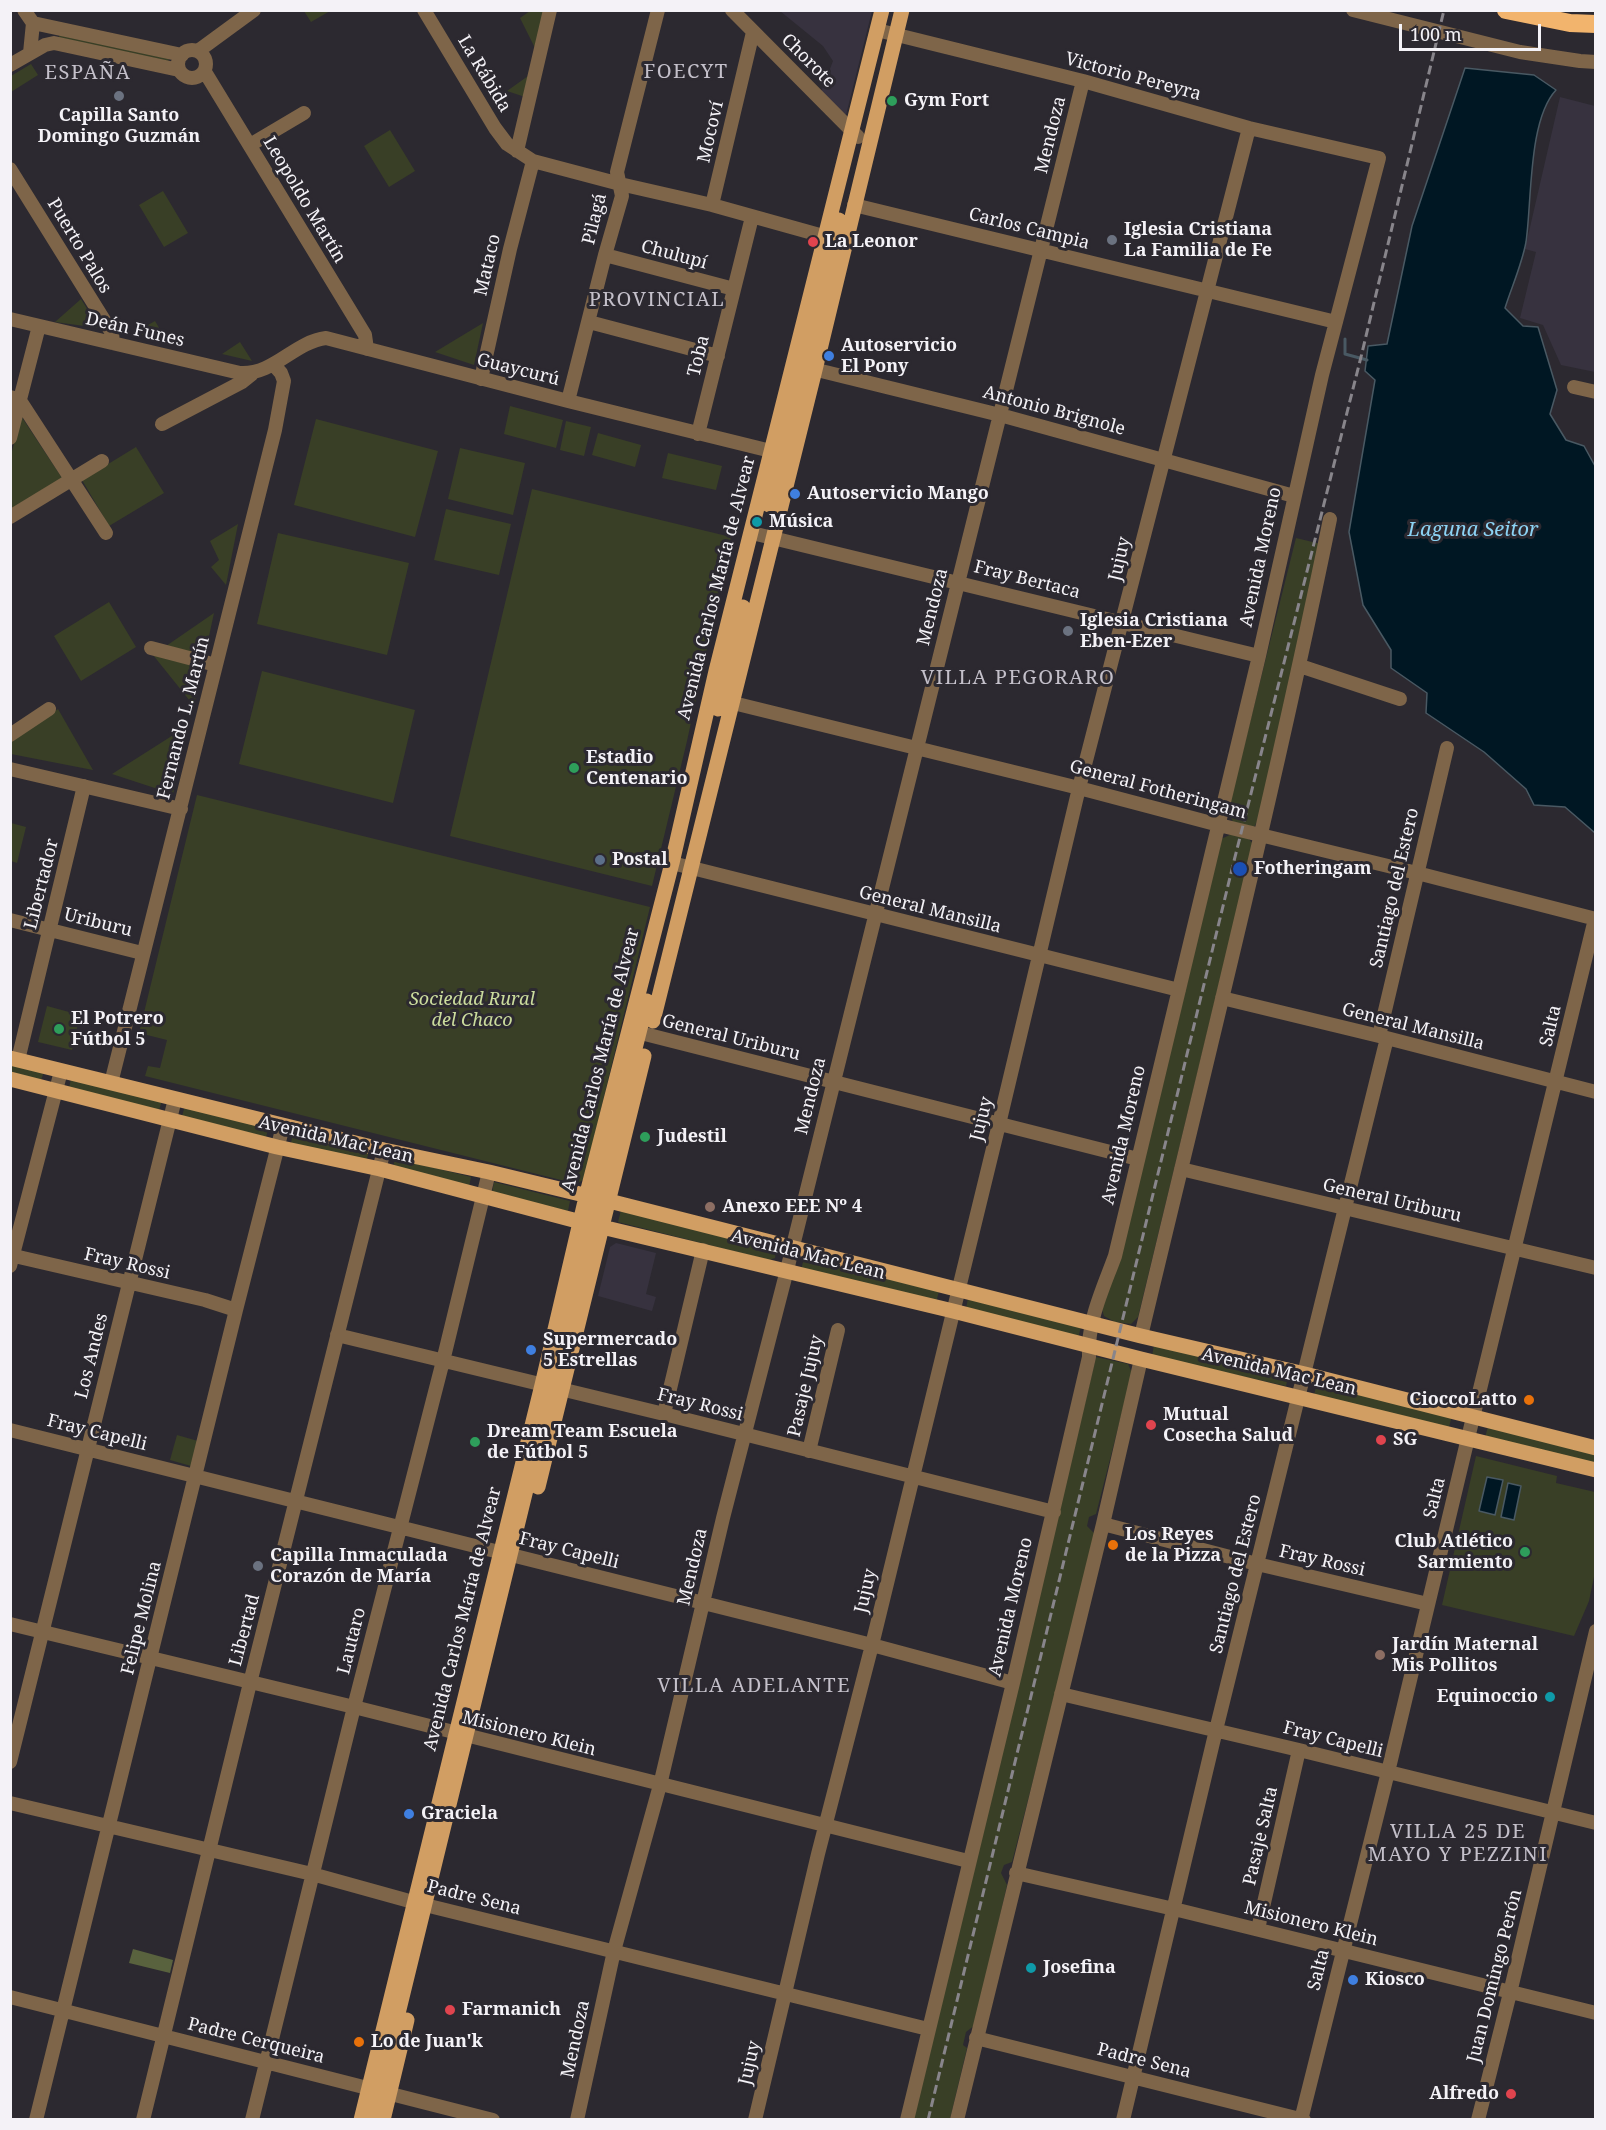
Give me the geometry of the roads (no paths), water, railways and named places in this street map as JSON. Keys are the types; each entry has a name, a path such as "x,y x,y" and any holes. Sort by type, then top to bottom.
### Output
{"highway":[{"path":"1506,10 1570,23 1596,24"}],"main road":[{"name":"Avenida Carlos María de Alvear","path":"882,10 886,32"},
{"name":"Avenida Carlos María de Alvear","path":"681,866 762,536 776,452 835,239 854,206 891,10"},
{"name":"Avenida Carlos María de Alvear","path":"372,2120 721,700 762,536 809,368 855,134 886,32 902,10"},
{"name":"Avenida Carlos María de Alvear","path":"776,452 809,368"},
{"name":"Avenida Mac Lean","path":"14,1059 283,1126 489,1172 1596,1448"},
{"name":"Avenida Mac Lean","path":"10,1079 277,1147 380,1169 592,1224 1596,1470"},
{"path":"1141,1335 1141,1359"},
{"name":"Avenida Carlos María de Alvear","path":"361,2120 379,2091"},
{"name":"Avenida Carlos María de Alvear","path":"379,2091 383,2120"}],"street":[{"path":"24,10 33,23 30,53"},
{"path":"198,51 254,10"},
{"name":"La Rábida","path":"424,10 495,128 507,144 517,151"},
{"path":"550,10 517,151 533,161 712,205 835,239"},
{"name":"Pilagá","path":"568,401 604,255 622,196 617,172 658,10"},
{"name":"Chorote","path":"732,10 855,134"},
{"path":"1353,10 1520,52 1580,62 1596,62"},
{"path":"33,23 182,55"},
{"name":"Mocoví","path":"712,205 753,32"},
{"name":"Victorio Pereyra","path":"886,32 1083,81 1249,128 1379,158"},
{"path":"10,66 45,45 54,43 179,70 185,76 196,79 205,72 207,64 204,56 198,51 189,50 178,62 179,70"},
{"name":"Leopoldo Martín","path":"205,72 365,336 367,349"},
{"name":"Mendoza","path":"577,2120 614,1951 660,1785 743,1435 787,1270 1083,81"},
{"path":"250,145 304,113"},
{"name":"Jujuy","path":"755,2120 954,1311 1079,788 1123,622 1162,458 1249,128"},
{"name":"Avenida Moreno","path":"907,2120 1054,1512 1089,1357 1088,1345 1092,1322 1115,1256 1259,656 1294,496 1379,158"},
{"name":"Mataco","path":"481,379 510,249 533,161"},
{"name":"Puerto Palos","path":"10,169 112,333 113,343"},
{"name":"Carlos Campia","path":"854,206 1041,249 1205,292 1336,322"},
{"name":"Toba","path":"698,434 752,217"},
{"name":"Chulupí","path":"604,255 734,289"},
{"name":"Deán Funes","path":"10,319 252,374"},
{"path":"589,322 718,356"},
{"path":"10,438 15,398 39,326"},
{"name":"Guaycurú","path":"162,424 242,382 307,342 326,338 776,452"},
{"name":"Fernando L. Martín","path":"111,1083 275,430 284,381 281,373 273,364"},
{"name":"Antonio Brignole","path":"809,368 1000,415 1294,496"},
{"path":"1574,387 1596,392"},
{"path":"15,398 72,479 106,533"},
{"path":"10,517 102,461"},
{"path":"1141,1335 1261,835 1300,666 1330,519"},
{"name":"Fray Bertaca","path":"762,536 1259,656"},
{"path":"151,648 216,665"},
{"path":"1300,666 1400,699"},
{"name":"General Fotheringam","path":"721,700 916,747 1595,919"},
{"path":"10,735 49,709"},
{"name":"Santiago del Estero","path":"1123,2120 1216,1730 1345,1208 1417,873 1447,748"},
{"path":"10,769 181,809"},
{"name":"Libertador","path":"14,1059 50,929 84,786"},
{"name":"General Mansilla","path":"681,866 1039,957 1179,990"},
{"name":"Salta","path":"1302,2119 1389,1772 1595,919"},
{"name":"Uriburu","path":"10,920 142,953"},
{"name":"General Mansilla","path":"1222,998 1596,1092"},
{"name":"General Uriburu","path":"639,1034 1138,1159"},
{"path":"11,1259 61,1071"},
{"name":"Los Andes","path":"10,1762 175,1099"},
{"name":"Felipe Molina","path":"36,2120 283,1126"},
{"name":"Libertad","path":"143,2120 208,1850 384,1150"},
{"name":"General Uriburu","path":"1181,1169 1596,1268"},
{"name":"Lautaro","path":"252,2120 489,1172"},
{"path":"664,1414 703,1250"},
{"name":"Fray Rossi","path":"11,1259 205,1300 236,1310"},
{"name":"Pasaje Jujuy","path":"809,1451 838,1330"},
{"name":"Fray Rossi","path":"337,1335 1054,1512"},
{"path":"957,2120 1103,1524 1141,1359"},
{"name":"Fray Capelli","path":"10,1430 872,1645 1013,1683"},
{"name":"Fray Rossi","path":"1103,1524 1257,1564 1428,1604"},
{"name":"Misionero Klein","path":"10,1624 354,1707 969,1861"},
{"name":"Juan Domingo Perón","path":"1478,2120 1595,1639"},
{"name":"Fray Capelli","path":"1061,1694 1596,1823"},
{"name":"Pasaje Salta","path":"1258,1929 1299,1750"},
{"name":"Padre Sena","path":"10,1803 312,1874 928,2029"},
{"name":"Misionero Klein","path":"1017,1873 1258,1929 1596,2013"},
{"name":"Padre Cerqueira","path":"10,1997 493,2120"},
{"name":"Padre Sena","path":"976,2038 1302,2119"}],"water":[{"name":"Laguna Seitor","path":"1465,68 1534,75 1556,90 1547,103 1540,121 1533,162 1526,242 1505,308 1523,326 1538,327 1557,390 1550,414 1566,440 1584,446 1595,466 1595,833 1565,807 1534,805 1526,789 1484,752 1426,713 1427,693 1391,668 1391,650 1363,605 1349,532 1375,380 1365,371 1368,346 1387,344 1412,226"},
{"path":"1487,1477 1503,1480 1495,1515 1479,1511"},
{"path":"1508,1483 1521,1486 1514,1520 1501,1517"}],"waterway":[{"path":"1345,339 1345,354 1367,360"}],"railway":[{"path":"928,2120 1233,865 1361,357 1444,10"}],"place":[{"name":"Capilla Santo Domingo Guzmán","path":"119,96"},
{"name":"Gym Fort","path":"892,101"},
{"name":"Iglesia Cristiana La Familia de Fe","path":"1112,240"},
{"name":"La Leonor","path":"813,242"},
{"name":"Autoservicio El Pony","path":"829,356"},
{"name":"Autoservicio Mango","path":"795,494"},
{"name":"Música","path":"757,522"},
{"name":"Iglesia Cristiana Eben-Ezer","path":"1068,631"},
{"name":"Estadio Centenario","path":"574,768"},
{"name":"Postal","path":"600,860"},
{"name":"Fotheringam","path":"1240,869"},
{"name":"El Potrero Fútbol 5","path":"59,1029"},
{"name":"Judestil","path":"645,1137"},
{"name":"Anexo EEE Nº 4","path":"710,1207"},
{"name":"Supermercado 5 Estrellas","path":"531,1350"},
{"name":"CioccoLatto","path":"1529,1400"},
{"name":"Mutual Cosecha Salud","path":"1151,1425"},
{"name":"SG","path":"1381,1440"},
{"name":"Dream Team Escuela de Fútbol 5","path":"475,1442"},
{"name":"Los Reyes de la Pizza","path":"1113,1545"},
{"name":"Club Atlético Sarmiento","path":"1525,1552"},
{"name":"Capilla Inmaculada Corazón de María","path":"258,1566"},
{"name":"Jardín Maternal Mis Pollitos","path":"1380,1655"},
{"name":"Equinoccio","path":"1550,1697"},
{"name":"Graciela","path":"409,1814"},
{"name":"Josefina","path":"1031,1968"},
{"name":"Kiosco","path":"1353,1980"},
{"name":"Farmanich","path":"450,2010"},
{"name":"Lo de Juan'k","path":"359,2042"},
{"name":"Alfredo","path":"1511,2094"}],"district":[{"name":"FOECYT","path":"686,72"},
{"name":"ESPAÑA","path":"88,73"},
{"name":"PROVINCIAL","path":"657,300"},
{"name":"VILLA PEGORARO","path":"1018,678"},
{"name":"VILLA ADELANTE","path":"754,1686"},
{"name":"VILLA 25 DE MAYO Y PEZZINI","path":"1458,1844"}],"park label":[{"name":"Sociedad Rural del Chaco","path":"472,1010"}]}
